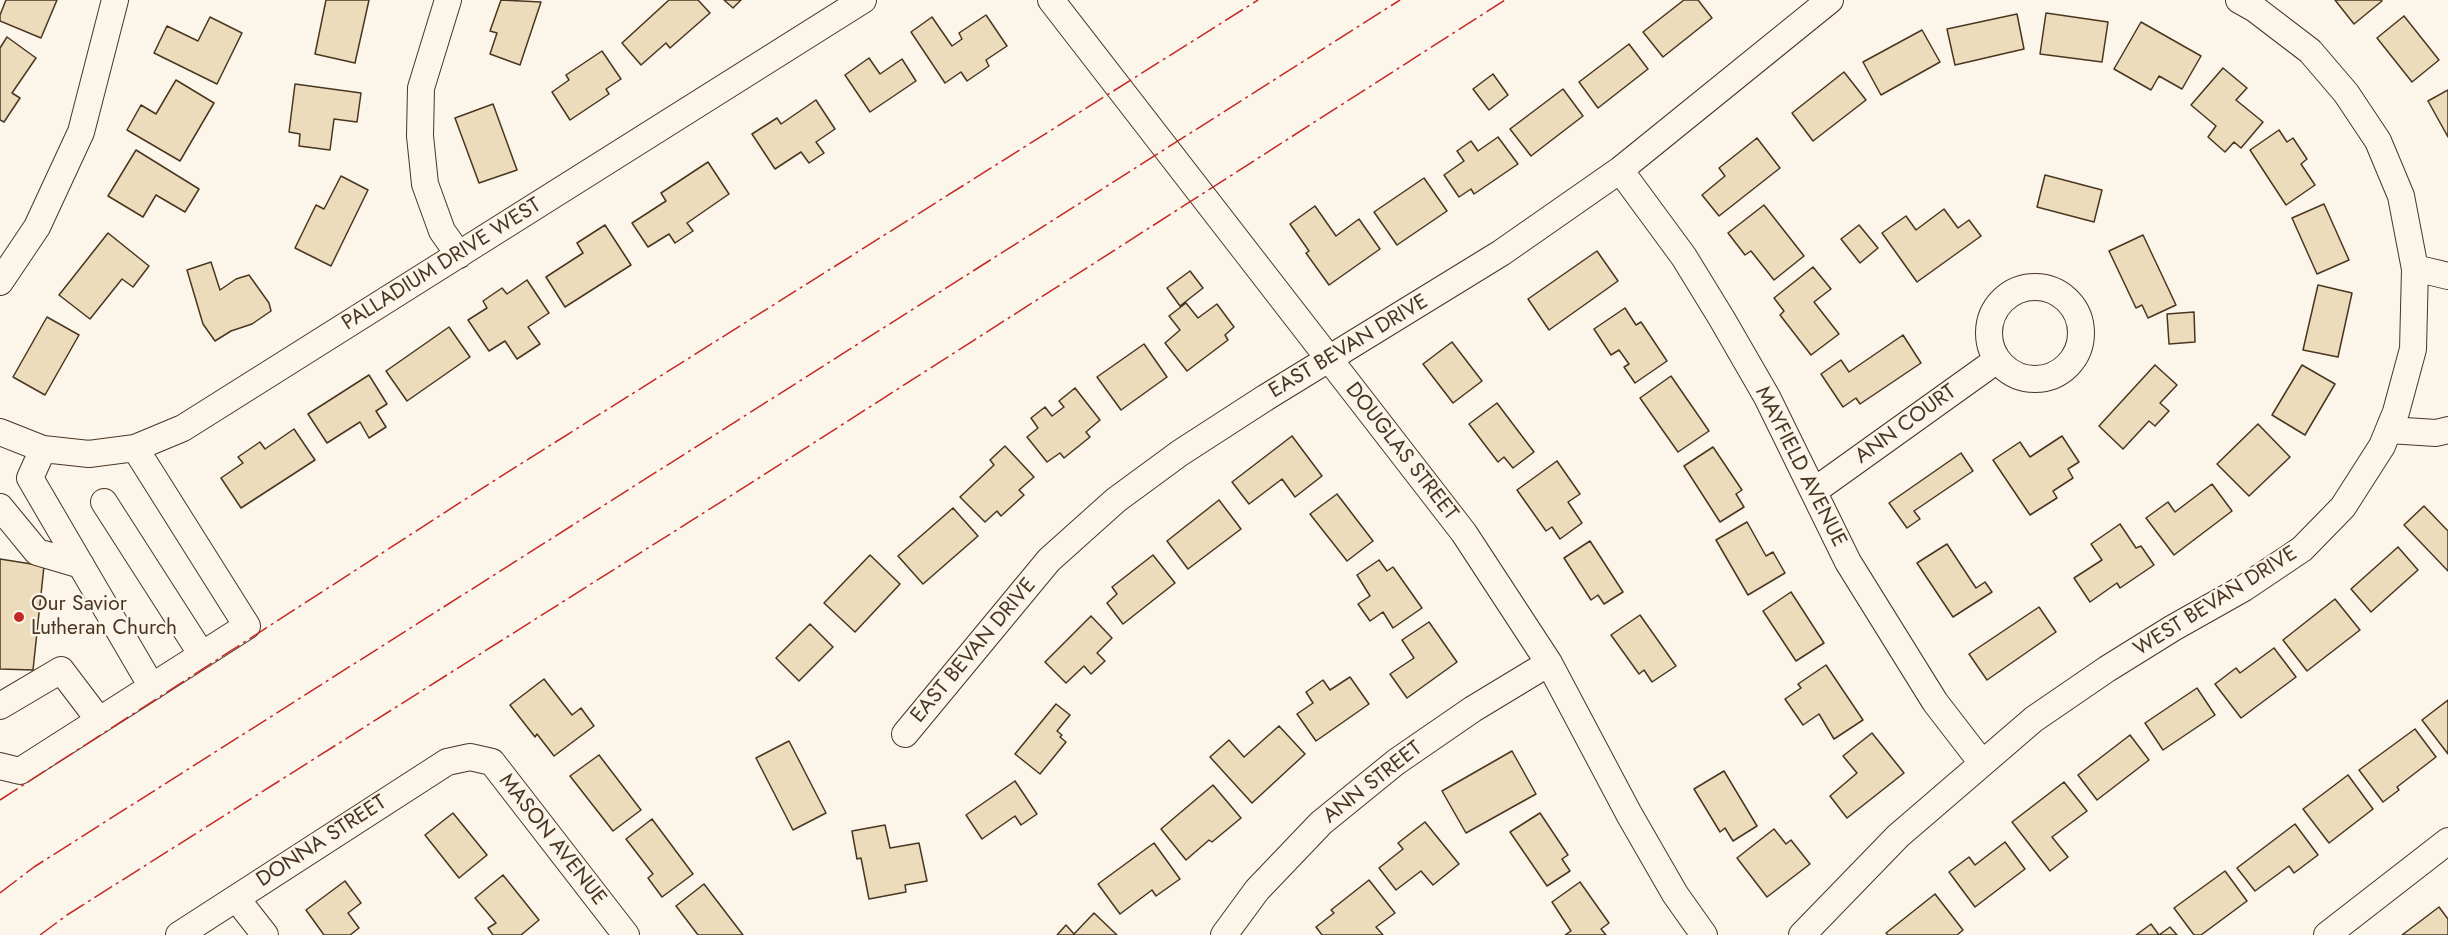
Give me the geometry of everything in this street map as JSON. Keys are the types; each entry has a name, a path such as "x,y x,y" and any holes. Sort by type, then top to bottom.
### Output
{"street":[{"path":"0,282 37,227 81,132 115,0"},
{"path":"448,0 421,88 420,136 425,184 442,231 459,255"},
{"name":"PALLADIUM DRIVE WEST","path":"0,432 44,449 89,454 135,448 183,428 862,0"},
{"name":"DOUGLAS STREET","path":"1051,0 1464,533 1549,663 1629,814 1675,894 1704,935"},
{"name":"EAST BEVAN DRIVE","path":"905,734 1050,560 1116,500 1180,453 1328,358 1432,297 1501,253 1620,170 1830,0"},
{"name":"WEST BEVAN DRIVE","path":"1802,935 1898,836 2034,720 2107,669 2172,628 2244,588 2302,549 2343,507 2382,446 2396,412 2413,349 2415,268 2401,196 2378,141 2346,93 2310,51 2256,9 2239,0"},
{"name":"MAYFIELD AVENUE","path":"1620,170 1683,258 1722,319 1767,397 1848,562 1877,610 1935,702 1982,763"},
{"path":"2415,268 2448,276"},
{"name":"ANN COURT","path":"1814,491 1997,360"},
{"path":"2389,430 2436,433 2448,430"},
{"path":"0,766 20,771 247,626 135,448"},
{"path":"44,449 30,478 152,687"},
{"path":"104,502 202,655"},
{"path":"0,507 37,552 81,566"},
{"name":"ANN STREET","path":"1224,935 1257,890 1321,823 1396,762 1473,709 1549,663"},
{"path":"0,706 61,670 99,720"},
{"name":"DONNA STREET","path":"178,935 447,762 470,757"},
{"name":"MASON AVENUE","path":"470,757 492,762 626,935"},
{"path":"2327,935 2448,841"},
{"path":"236,898 265,935"}],"building":[{"path":"6,0 57,0 41,38 0,21"},
{"path":"326,0 369,0 355,63 315,54"},
{"path":"501,0 541,2 520,65 490,54 497,33 490,31"},
{"path":"669,0 698,0 710,13 670,48 666,43 641,65 622,43"},
{"path":"724,0 741,0 733,8"},
{"path":"1684,0 1698,0 1712,18 1663,57 1643,32"},
{"path":"2335,0 2381,0 2382,1 2354,24"},
{"path":"2046,13 2108,22 2102,62 2040,54"},
{"path":"2017,14 2024,49 1955,65 1947,29"},
{"path":"986,15 1007,46 986,60 989,66 967,81 961,72 945,83 911,32 932,17 952,46 962,39 959,33"},
{"path":"2404,16 2439,60 2412,82 2377,38"},
{"path":"210,17 242,33 217,84 154,53 167,26 198,41"},
{"path":"2141,22 2201,56 2182,89 2159,76 2151,90 2114,69"},
{"path":"1922,30 1940,62 1881,95 1863,62"},
{"path":"7,37 36,58 12,93 20,98 4,122 0,120 0,48"},
{"path":"1629,44 1648,69 1598,108 1579,82"},
{"path":"602,51 621,79 606,89 609,94 570,120 552,92 569,80 566,75"},
{"path":"869,58 880,74 902,59 916,81 870,112 845,75"},
{"path":"2223,68 2247,88 2236,100 2263,122 2241,148 2234,142 2225,152 2208,137 2216,126 2191,105"},
{"path":"1844,72 1866,100 1813,141 1792,113"},
{"path":"1493,74 1508,95 1489,110 1473,89"},
{"path":"176,80 214,103 180,161 127,130 141,105 156,114"},
{"path":"295,84 361,93 357,122 334,119 330,150 299,146 300,134 289,132"},
{"path":"1563,89 1583,116 1531,156 1510,129"},
{"path":"2448,90 2448,137 2428,101"},
{"path":"816,100 835,129 816,142 824,153 809,163 801,152 775,169 752,134 777,118 781,124"},
{"path":"493,104 517,170 479,183 455,118"},
{"path":"2279,130 2287,142 2293,138 2307,159 2301,164 2315,185 2286,205 2250,150"},
{"path":"1498,137 1518,164 1474,194 1471,189 1459,197 1444,175 1464,161 1457,151 1471,141 1478,151"},
{"path":"1757,138 1780,168 1719,216 1702,195 1725,176 1719,168"},
{"path":"136,150 199,189 185,212 156,195 143,217 108,196"},
{"path":"708,162 729,194 687,223 693,231 675,243 669,234 648,247 632,223 666,201 661,193"},
{"path":"2045,175 2102,190 2094,222 2037,207"},
{"path":"341,176 368,190 331,266 295,248 316,205 324,209"},
{"path":"1424,178 1447,211 1397,245 1374,212"},
{"path":"2324,204 2349,260 2317,274 2292,218"},
{"path":"1764,205 1804,256 1774,280 1751,251 1745,255 1728,233"},
{"path":"1315,206 1336,236 1359,219 1380,249 1329,285 1306,253 1309,251 1290,224"},
{"path":"1944,209 1958,228 1969,220 1981,236 1917,282 1882,233 1906,216 1916,230"},
{"path":"605,225 631,265 565,307 546,277 583,253 577,243"},
{"path":"1859,225 1878,248 1860,263 1841,239"},
{"path":"108,233 149,266 133,287 122,279 90,319 59,295"},
{"path":"2143,235 2176,305 2148,318 2142,305 2136,308 2109,251"},
{"path":"1597,251 1618,281 1549,330 1528,299"},
{"path":"211,262 220,290 236,279 249,275 269,303 271,311 252,324 231,331 215,341 203,324 187,270"},
{"path":"1813,267 1831,289 1814,302 1839,334 1811,355 1780,315 1784,311 1774,298"},
{"path":"1190,271 1203,288 1180,306 1167,288"},
{"path":"527,280 549,313 528,327 540,344 517,359 505,341 489,351 468,320 487,308 483,301 502,288 507,294"},
{"path":"2318,285 2352,293 2338,357 2303,350"},
{"path":"1186,303 1198,318 1217,304 1234,327 1225,335 1228,340 1187,371 1165,343 1180,330 1169,316"},
{"path":"1625,308 1636,325 1641,322 1667,361 1635,383 1624,367 1629,364 1619,350 1611,355 1594,329"},
{"path":"2194,312 2195,342 2169,344 2167,314"},
{"path":"47,317 79,335 45,395 13,377"},
{"path":"449,327 470,357 407,401 386,371"},
{"path":"1903,335 1921,363 1860,404 1856,398 1843,407 1821,374 1841,360 1849,372"},
{"path":"1452,342 1482,381 1453,403 1423,364"},
{"path":"1144,344 1167,377 1121,410 1097,377"},
{"path":"2155,365 2177,385 2160,403 2169,411 2155,426 2149,421 2123,449 2099,426"},
{"path":"2302,365 2335,384 2305,435 2272,415"},
{"path":"369,375 387,404 376,411 386,427 369,438 360,422 327,443 308,414"},
{"path":"1671,376 1709,431 1678,452 1640,398"},
{"path":"1075,388 1100,420 1086,432 1090,437 1064,458 1060,453 1047,462 1027,437 1038,428 1031,418 1045,407 1052,416 1064,407 1059,401"},
{"path":"1497,403 1534,452 1513,468 1504,457 1498,462 1469,424"},
{"path":"2258,424 2290,457 2249,496 2217,464"},
{"path":"294,429 315,460 241,508 221,478 243,463 238,457 260,442 265,449"},
{"path":"1292,436 1322,476 1295,497 1282,479 1249,504 1232,482"},
{"path":"2062,436 2079,462 2068,469 2073,478 2053,491 2057,498 2030,515 1993,460 2020,442 2030,457"},
{"path":"1005,446 1034,477 1019,490 1024,495 1001,516 997,511 985,522 960,497 994,465 990,460"},
{"path":"1713,447 1742,490 1736,494 1744,507 1720,522 1684,466"},
{"path":"1961,453 1973,471 1914,511 1920,519 1907,528 1889,503"},
{"path":"1557,461 1580,494 1568,502 1582,523 1560,539 1552,527 1546,531 1517,490"},
{"path":"2212,484 2232,511 2174,555 2146,518 2168,502 2175,512"},
{"path":"1337,494 1373,541 1347,561 1310,514"},
{"path":"1219,500 1241,529 1188,569 1167,541"},
{"path":"2424,506 2448,531 2448,571 2404,525"},
{"path":"953,508 978,536 923,584 898,556"},
{"path":"1747,522 1766,556 1773,552 1785,573 1748,595 1716,540"},
{"path":"2120,524 2136,548 2141,546 2154,565 2120,588 2117,583 2090,602 2074,578 2102,560 2091,544"},
{"path":"1590,541 1623,592 1604,604 1598,595 1591,600 1564,558"},
{"path":"1947,544 1976,588 1985,582 1992,592 1953,617 1917,563"},
{"path":"2398,547 2418,570 2371,612 2351,589"},
{"path":"870,555 900,584 855,632 824,603"},
{"path":"1153,555 1175,583 1123,624 1107,603 1117,594 1112,587"},
{"name":"Our Savior Lutheran Church","path":"0,559 44,566 33,670 0,669"},
{"path":"1379,560 1387,571 1393,567 1422,608 1393,628 1383,612 1370,621 1358,604 1370,596 1357,575"},
{"path":"1791,592 1824,643 1796,661 1763,611"},
{"path":"2335,599 2360,630 2307,671 2283,640"},
{"path":"2039,607 2056,632 1987,680 1969,654"},
{"path":"1640,615 1676,666 1652,682 1644,670 1639,674 1611,635"},
{"path":"1091,616 1112,638 1097,653 1105,661 1091,674 1084,666 1066,683 1045,662"},
{"path":"1429,622 1457,662 1407,698 1390,674 1414,658 1402,640"},
{"path":"810,624 833,647 799,681 776,658"},
{"path":"2274,648 2296,677 2241,718 2215,684 2236,668 2240,673"},
{"path":"1826,665 1863,720 1834,739 1819,714 1803,725 1785,699 1801,688 1798,684"},
{"path":"1350,677 1369,704 1316,741 1297,714 1313,703 1306,692 1323,680 1330,690"},
{"path":"544,679 572,715 581,708 594,726 554,756 537,734 535,737 510,705"},
{"path":"2197,688 2215,715 2163,750 2145,723"},
{"path":"2448,700 2448,754 2422,720"},
{"path":"1056,704 1070,715 1057,731 1066,742 1040,774 1015,754"},
{"path":"1279,726 1305,754 1252,803 1210,757 1229,740 1244,757"},
{"path":"2415,729 2436,757 2397,787 2399,790 2383,802 2359,770"},
{"path":"1872,733 1904,773 1847,818 1830,796 1857,773 1843,756"},
{"path":"2130,735 2149,760 2097,800 2078,775"},
{"path":"789,741 826,813 793,830 756,758"},
{"path":"1512,751 1536,794 1466,833 1442,791"},
{"path":"599,755 641,810 613,831 570,776"},
{"path":"1724,771 1757,826 1733,841 1725,828 1720,832 1694,789"},
{"path":"2348,775 2373,809 2329,843 2303,809"},
{"path":"1015,781 1037,814 1021,825 1015,816 982,839 966,815"},
{"path":"2064,782 2087,811 2052,837 2068,857 2050,871 2012,822"},
{"path":"1213,785 1241,818 1212,842 1209,840 1186,860 1161,829"},
{"path":"453,813 487,855 459,878 425,835"},
{"path":"1540,813 1568,855 1562,859 1570,871 1547,886 1510,832"},
{"path":"652,819 693,874 662,897 648,878 653,874 626,839"},
{"path":"1425,822 1459,864 1433,885 1421,871 1396,890 1379,868 1403,849 1398,843"},
{"path":"2295,824 2318,855 2294,873 2289,866 2255,891 2237,868"},
{"path":"885,825 890,848 919,843 927,881 905,885 906,892 869,899 861,858 857,859 852,831"},
{"path":"1774,829 1786,844 1791,840 1810,864 1767,897 1737,858"},
{"path":"2005,842 2025,869 1975,907 1949,872 1969,857 1975,865"},
{"path":"1154,843 1180,879 1156,896 1152,890 1120,914 1098,884"},
{"path":"2225,871 2247,901 2201,935 2194,935 2174,908"},
{"path":"503,875 539,920 521,935 493,935 488,928 496,923 475,898"},
{"path":"1369,880 1395,913 1376,927 1383,935 1322,935 1316,927 1334,913 1331,910"},
{"path":"345,881 361,903 348,913 359,928 350,935 324,935 306,910"},
{"path":"1580,882 1609,923 1601,929 1606,935 1565,935 1571,931 1552,902"},
{"path":"704,884 743,935 698,935 676,906"},
{"path":"1935,894 1963,930 1957,935 1888,935 1886,933"},
{"path":"2439,907 2448,919 2448,935 2402,935"},
{"path":"1094,913 1117,935 1057,935 1066,925 1074,934"},
{"path":"2151,924 2159,935 2136,935"},
{"path":"2170,927 2177,935 2159,935"}],"power":[{"path":"0,800 492,482 1258,0"},
{"path":"0,893 34,867 1400,0"},
{"path":"40,935 67,915 762,476 1505,0"}],"place":[{"name":"Our Savior Lutheran Church","path":"19,617"}]}
